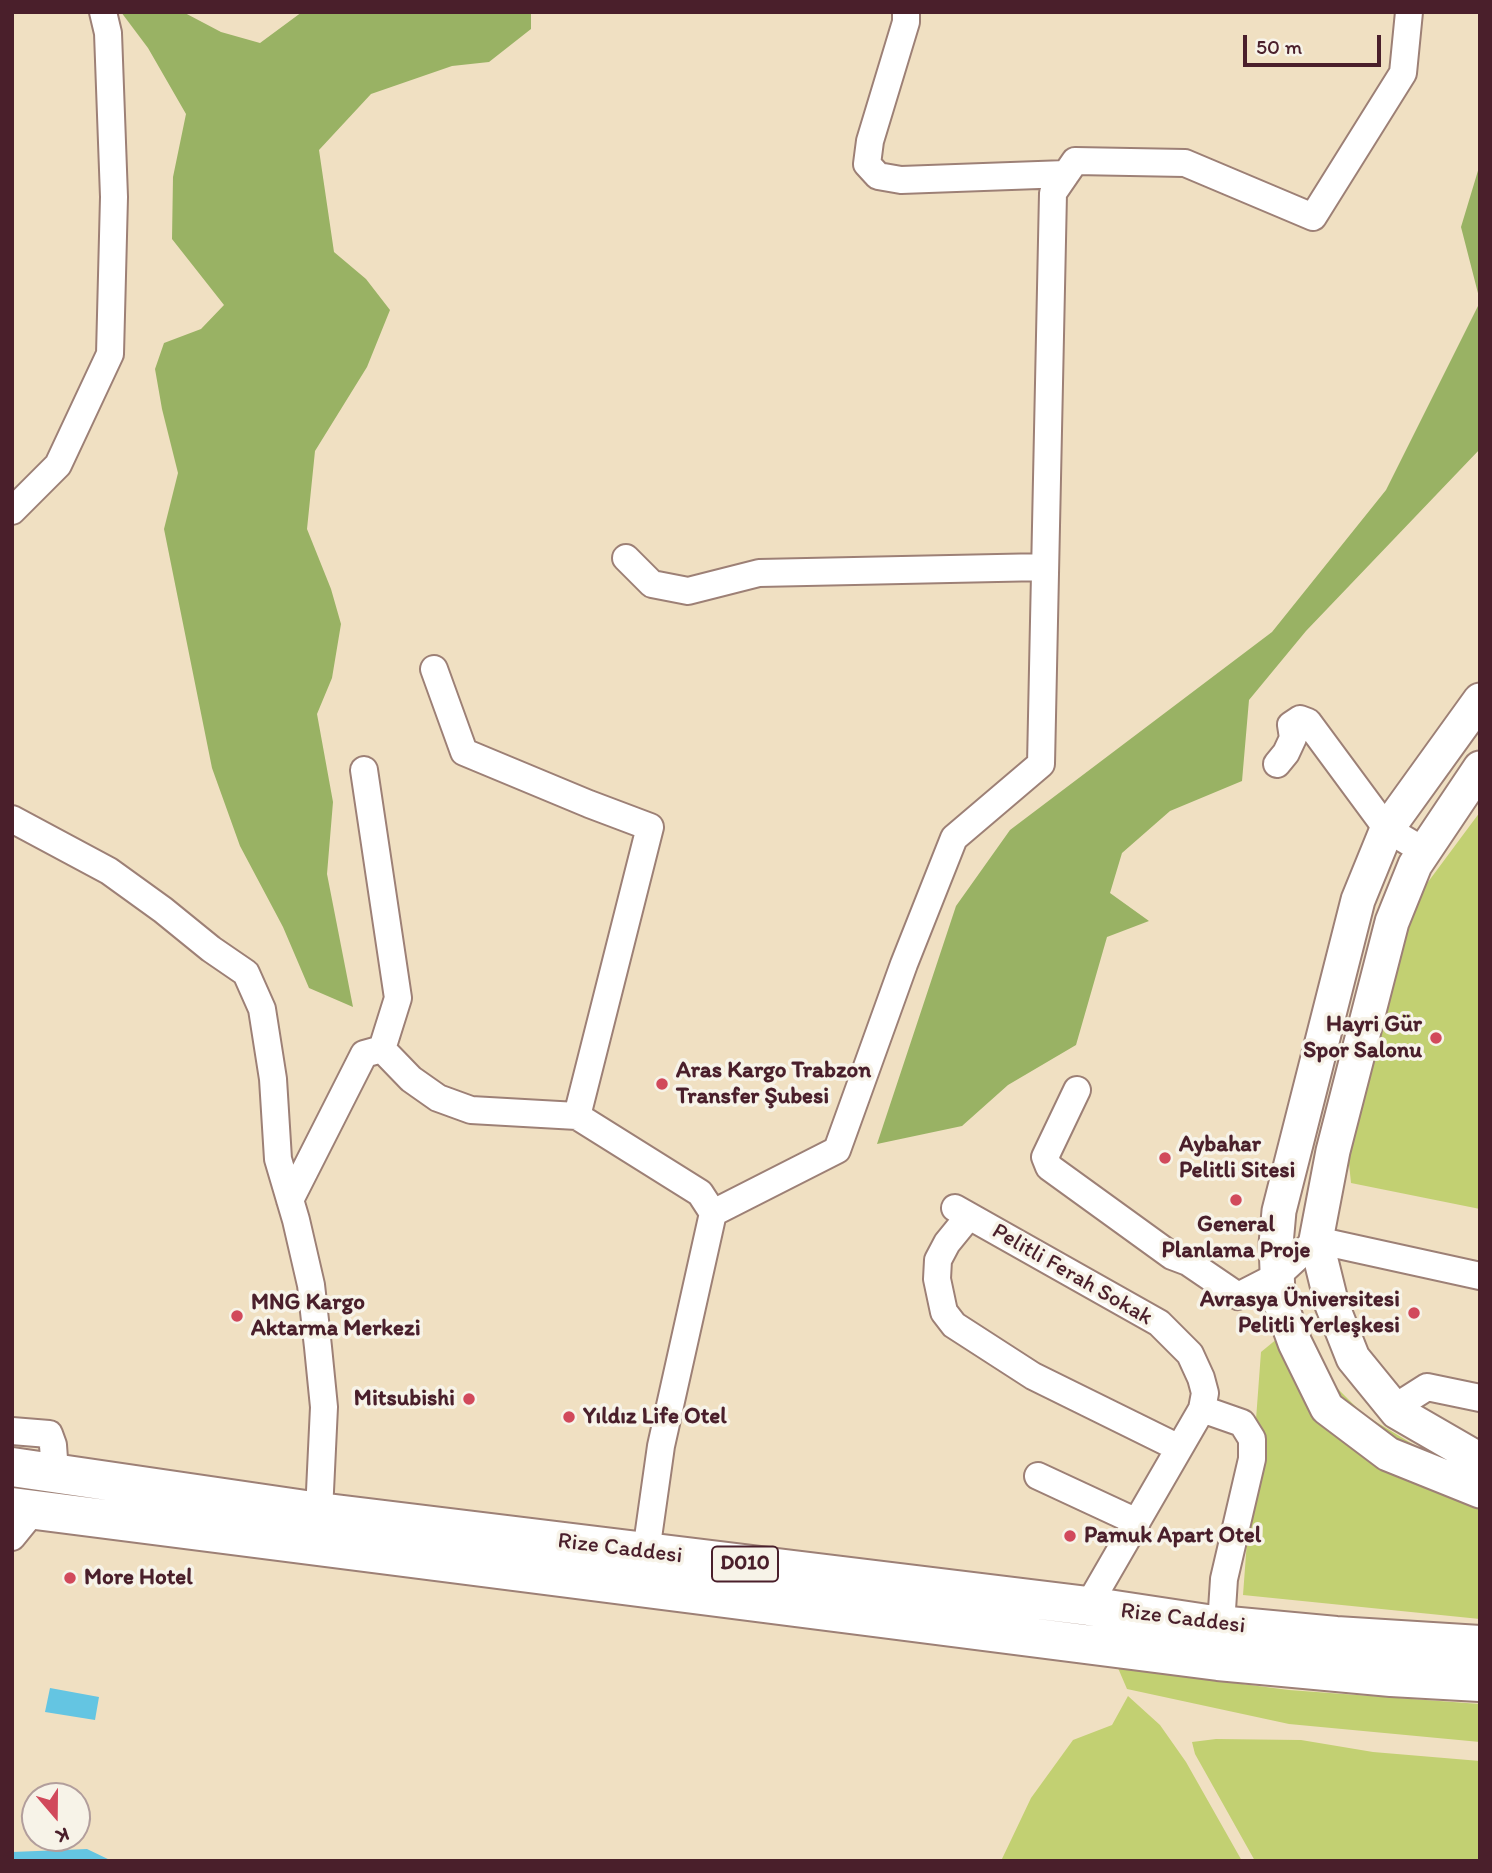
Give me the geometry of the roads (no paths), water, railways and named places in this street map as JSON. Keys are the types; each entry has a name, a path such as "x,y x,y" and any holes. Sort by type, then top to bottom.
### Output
{"highway":[{"name":"Rize Caddesi","path":"12,1467 319,1512 1088,1606 1221,1625 1336,1636 1480,1645"},
{"name":"Rize Caddesi","path":"19,1518 1218,1661 1391,1677 1480,1682"}],"main road":[{"path":"1480,701 1387,828 1358,900 1279,1211 1276,1244 1278,1296 1295,1343 1327,1408 1388,1454 1480,1491"},
{"path":"1480,768 1415,865 1392,922 1333,1151 1316,1240 1332,1305 1353,1359 1394,1408 1480,1460"}],"street":[{"path":"12,511 58,465 110,354 114,197 108,33 103,12"},
{"path":"906,12 906,22 870,141 867,164 878,176 901,180 1066,174"},
{"path":"713,1213 836,1150 904,964 954,838 1041,764 1052,193 1075,161 1185,163 1313,217 1403,73 1409,12"},
{"path":"626,558 652,584 688,591 759,573 1045,567"},
{"path":"434,668 464,752 650,827 577,1116"},
{"path":"1277,764 1293,738 1291,725 1300,719 1308,722 1387,828 1424,851"},
{"path":"364,770 398,998 382,1049"},
{"path":"12,819 109,871 246,973 262,1009 273,1079 278,1159 311,1285 323,1395 319,1512"},
{"path":"382,1049 411,1079 438,1098 471,1110 577,1116 700,1193 713,1213 661,1446 646,1552"},
{"path":"290,1200 364,1054 382,1049"},
{"path":"1077,1090 1045,1157 1049,1167 1172,1255 1188,1262 1238,1296 1277,1276 1316,1240 1480,1276"},
{"name":"Pelitli Ferah Sokak","path":"1179,1448 1033,1376 954,1325 944,1312 937,1279 938,1260 962,1212 1159,1323 1190,1354 1205,1393 1202,1409"},
{"path":"1394,1408 1427,1387 1480,1398"},
{"path":"1088,1606 1202,1409 1242,1423 1252,1439 1252,1459 1224,1579 1221,1625"},
{"path":"12,1431 49,1434 53,1445 55,1473"},
{"path":"1038,1476 1137,1522"}],"water":[{"path":"50,1688 99,1697 95,1720 45,1712"},
{"path":"91,1851 112,1861 12,1861 12,1852"}],"place":[{"name":"Hayri Gür Spor Salonu","path":"1436,1038"},
{"name":"Aras Kargo Trabzon Transfer Şubesi","path":"662,1084"},
{"name":"Aybahar Pelitli Sitesi","path":"1165,1158"},
{"name":"General Planlama Proje","path":"1236,1200"},
{"name":"Avrasya Üniversitesi Pelitli Yerleşkesi","path":"1414,1313"},
{"name":"MNG Kargo Aktarma Merkezi","path":"237,1316"},
{"name":"Mitsubishi","path":"469,1399"},
{"name":"Yıldız Life Otel","path":"569,1417"},
{"name":"Pamuk Apart Otel","path":"1070,1536"},
{"name":"More Hotel","path":"70,1578"}]}
